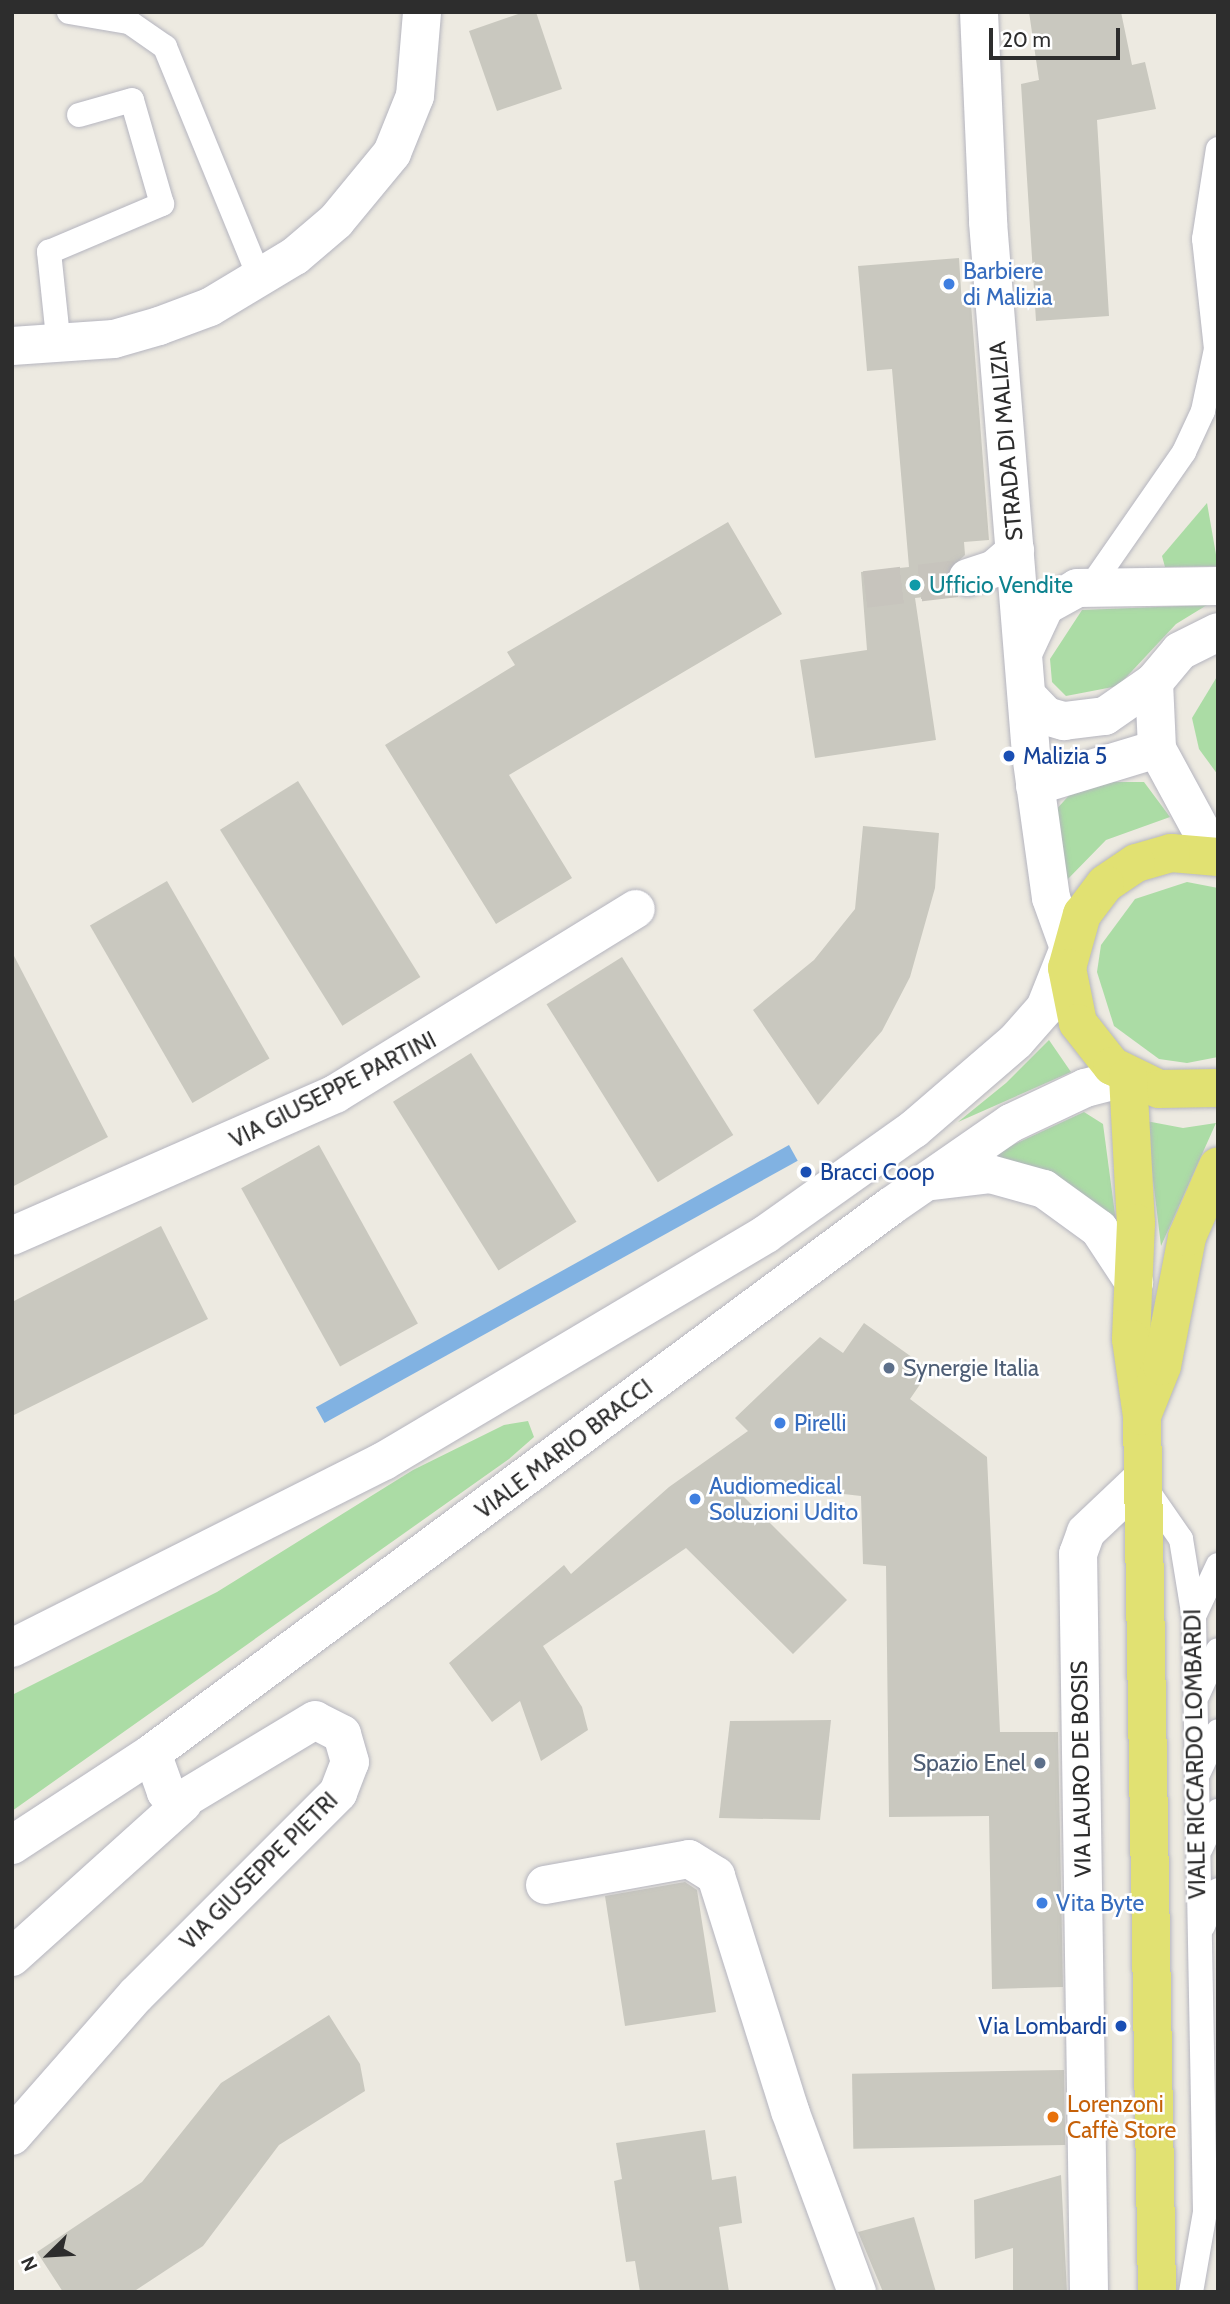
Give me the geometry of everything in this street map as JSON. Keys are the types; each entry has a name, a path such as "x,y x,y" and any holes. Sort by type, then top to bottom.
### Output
{"main road":[{"path":"1217,856 1171,853 1136,863 1097,894 1069,948 1068,992 1078,1023 1096,1051 1128,1077 1159,1089 1218,1088"},
{"path":"1128,1077 1134,1282 1132,1364 1142,1416 1140,1480 1157,2292"},
{"path":"1142,1416 1162,1366 1187,1237 1218,1166"}],"street":[{"path":"12,346 59,347 159,326 261,281 336,221 392,153 415,96 422,12"},
{"name":"STRADA DI MALIZIA","path":"979,12 1015,550 1035,786 1051,898 1069,948"},
{"path":"967,577 993,568 1015,550"},
{"path":"1023,653 1045,606 1091,586 1218,586"},
{"path":"1027,696 1046,716 1090,719 1154,682 1180,652 1218,632"},
{"path":"1154,682 1157,750 1217,856"},
{"path":"1035,786 1157,750"},
{"name":"VIA GIUSEPPE PARTINI","path":"12,1236 346,1088 636,909"},
{"path":"12,1648 384,1461 766,1234 914,1129 1016,1041 1045,1008 1069,948"},
{"name":"VIALE MARIO BRACCI","path":"12,1845 152,1753 918,1187 1011,1123 1085,1088 1128,1077"},
{"path":"918,1187 979,1173 1044,1189 1099,1229 1134,1282"},
{"name":"VIA LAURO DE BOSIS","path":"1089,2292 1078,1553 1086,1532 1140,1480"},
{"name":"VIA GIUSEPPE PIETRI","path":"12,1957 62,1909 183,1803 306,1723 326,1721 347,1743 349,1774 338,1793 136,1995 12,2136"},
{"path":"152,1753 166,1792 183,1803"},
{"path":"545,1885 689,1859 716,1876 790,2111 857,2292"},
{"name":"VIA GIUSEPPE PIETRI","path":"12,1943 62,1909"}],"lane":[{"path":"69,12 129,22 165,47 261,281"},
{"path":"59,347 49,252 162,204 132,100 79,115"},
{"path":"1091,586 1184,452 1203,411 1216,349 1204,239 1218,149"},
{"name":"VIALE RICCARDO LOMBARDI","path":"1140,1480 1181,1539 1194,1618 1200,2070 1205,2211 1191,2292"},
{"path":"1194,1618 1218,1565"},
{"path":"1195,1701 1218,1650"},
{"path":"1196,1779 1218,1731"},
{"path":"1197,1855 1218,1811"},
{"path":"1199,1937 1218,1891"},
{"path":"1199,2012 1218,1971"},
{"path":"1200,2070 1218,2037"}],"green space":[{"path":"1207,503 1218,566 1165,567 1162,556"},
{"path":"1207,605 1176,624 1118,686 1066,696 1052,682 1050,659 1082,610"},
{"path":"1218,675 1218,775 1199,749 1192,718"},
{"path":"1113,782 1144,782 1170,817 1106,840 1064,883 1054,812 1073,791"},
{"path":"1187,882 1218,888 1218,1057 1187,1063 1159,1059 1114,1026 1097,972 1101,945 1135,899"},
{"path":"1049,1040 1071,1072 958,1122 1006,1083"},
{"path":"1084,1112 1103,1124 1116,1222 1056,1175 989,1156"},
{"path":"1146,1121 1183,1128 1216,1123 1161,1246"},
{"path":"528,1421 534,1437 509,1459 12,1811 12,1695 217,1592 413,1470 504,1425"}],"water":[{"path":"789,1145 798,1161 325,1423 316,1407"}],"building":[{"path":"524,12 536,12 562,89 497,111 469,31"},
{"path":"1029,12 1121,12 1132,65 1145,62 1156,109 1097,120 1109,316 1036,321 1021,84 1039,80"},
{"path":"959,258 962,305 971,304 989,540 964,542 965,555 946,573 954,594 915,598 936,740 815,758 800,660 867,650 861,572 909,567 892,369 867,371 858,266"},
{"path":"728,522 782,614 509,775 572,878 496,924 385,745 515,665 507,652"},
{"path":"298,781 420,977 342,1026 220,830"},
{"path":"863,826 939,833 935,888 910,977 882,1031 818,1105 753,1010 814,960 855,909"},
{"path":"167,881 270,1059 192,1103 90,926"},
{"path":"12,952 108,1137 12,1187"},
{"path":"622,957 733,1135 658,1182 547,1004"},
{"path":"471,1053 576,1222 498,1271 393,1102"},
{"path":"319,1145 418,1323 340,1367 241,1188"},
{"path":"161,1226 208,1319 12,1416 12,1302"},
{"path":"864,1323 930,1370 910,1399 987,1457 1000,1732 1058,1732 1063,1987 992,1989 989,1816 889,1817 886,1566 863,1564 861,1496 728,1481 847,1600 793,1654 686,1548 543,1646 582,1707 588,1730 541,1761 520,1701 492,1722 449,1663 564,1565 571,1574 669,1487 748,1431 735,1418 820,1337 843,1353"},
{"path":"831,1720 820,1820 719,1818 730,1721"},
{"path":"685,1882 697,1890 716,2012 625,2026 605,1896"},
{"path":"329,2015 360,2064 365,2091 279,2145 203,2246 133,2292 63,2292 37,2252 142,2182 221,2083"},
{"path":"1064,2070 1065,2145 853,2149 852,2074"},
{"path":"705,2130 712,2180 736,2176 742,2223 719,2227 729,2292 640,2292 635,2261 626,2262 614,2181 622,2179 616,2143"},
{"path":"1061,2175 1067,2292 1013,2292 1013,2248 975,2259 974,2200"},
{"path":"914,2217 936,2292 883,2292 858,2232"}],"tunnel":[{"path":"865,589 967,577"}],"place":[{"name":"Barbiere di Malizia","path":"949,284"},
{"name":"Ufficio Vendite","path":"915,585"},
{"name":"Malizia 5","path":"1009,756"},
{"name":"Bracci Coop","path":"806,1172"},
{"name":"Synergie Italia","path":"889,1368"},
{"name":"Pirelli","path":"780,1423"},
{"name":"Audiomedical Soluzioni Udito","path":"695,1499"},
{"name":"Spazio Enel","path":"1040,1763"},
{"name":"Vita Byte","path":"1042,1903"},
{"name":"Via Lombardi","path":"1121,2026"},
{"name":"Lorenzoni Caffè Store","path":"1053,2117"}]}
